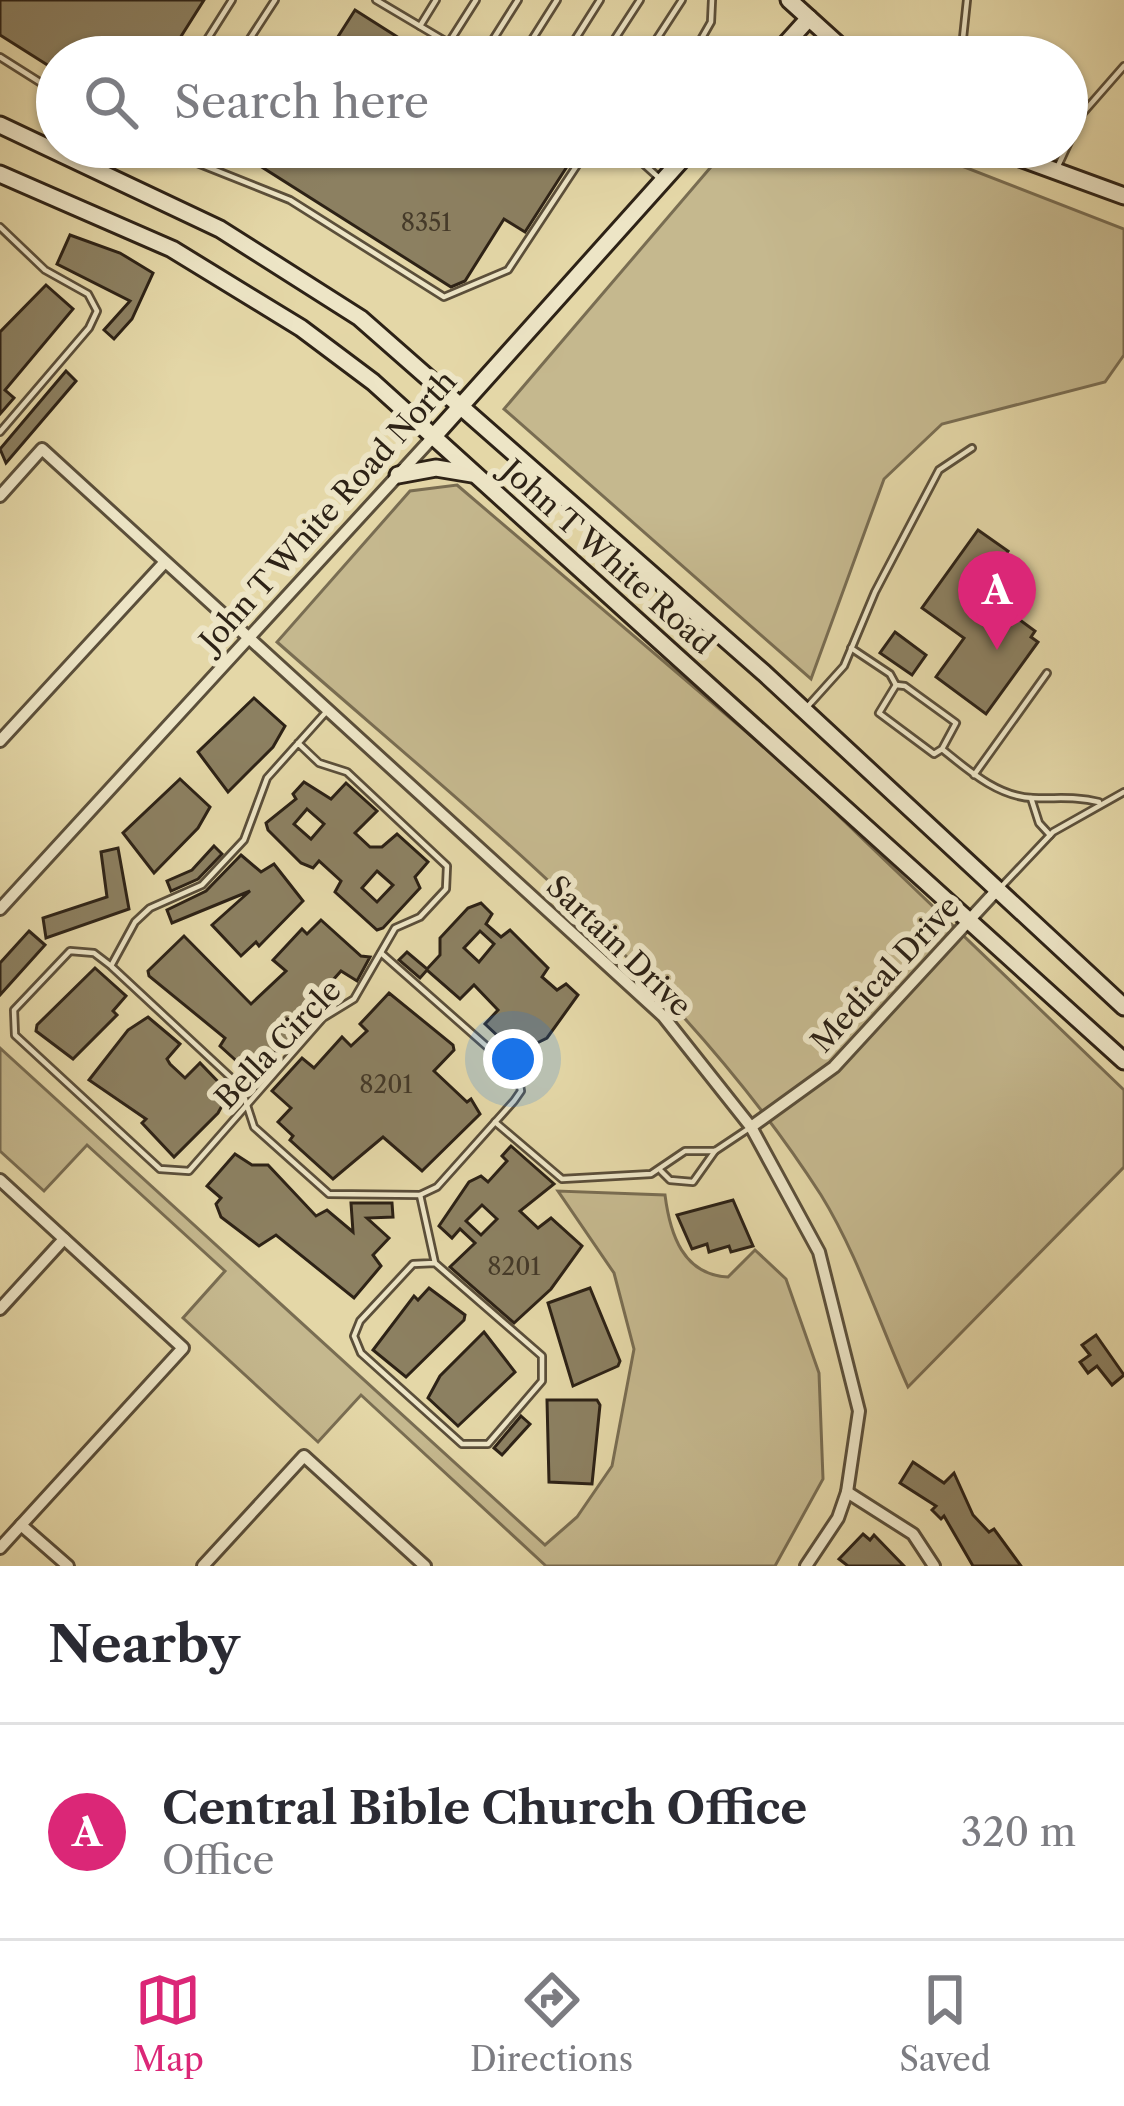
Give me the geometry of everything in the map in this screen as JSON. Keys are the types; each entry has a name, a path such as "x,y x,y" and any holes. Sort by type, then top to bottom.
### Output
{"main road":[{"path":"789,0 829,36"},
{"path":"793,36 809,18"},
{"name":"John T White Road","path":"0,125 36,142"},
{"name":"John T White Road","path":"91,168 220,229 306,280 463,404 1124,1007"},
{"name":"John T White Road North","path":"434,436 673,168"},
{"path":"1042,168 1124,196"},
{"name":"John T White Road","path":"0,174 172,249 340,356 480,477 1124,1061"},
{"path":"398,475 436,468 480,477"}],"street":[{"name":"John T White Road North","path":"0,909 434,436"},
{"name":"Sartain Drive","path":"0,496 42,449 663,1016 751,1127 819,1252 859,1411 847,1492 838,1518 806,1566"},
{"path":"0,741 164,563"},
{"name":"Medical Drive","path":"751,1127 833,1067 997,890"},
{"path":"0,1180 183,1348 0,1548"},
{"path":"0,1309 64,1239"},
{"path":"203,1566 304,1456 423,1565"},
{"path":"847,1492 913,1534 934,1566"},
{"path":"21,1525 68,1566"}],"lane":[{"path":"209,36 232,0"},
{"path":"252,36 275,0"},
{"path":"376,0 437,36"},
{"path":"391,9 397,0"},
{"path":"420,26 436,0"},
{"path":"453,36 476,0"},
{"path":"495,36 518,0"},
{"path":"534,36 557,0"},
{"path":"577,36 600,0"},
{"path":"617,36 640,0"},
{"path":"659,36 682,0"},
{"path":"703,36 711,22 712,0"},
{"path":"964,36 968,0"},
{"path":"0,58 36,80"},
{"path":"1088,107 1124,66"},
{"path":"214,168 290,200 444,297 508,271 575,168"},
{"path":"651,168 662,181"},
{"path":"1054,173 1056,168"},
{"path":"0,227 45,270 88,293 98,311 89,328 0,432"},
{"path":"803,710 830,685 851,648 939,470 972,448"},
{"path":"851,648 896,685 956,723 942,749 934,754 879,713 896,685"},
{"path":"974,775 1047,673"},
{"path":"327,711 267,778 244,840 202,885 149,908 134,922 111,966 241,1087 254,1127 328,1194 420,1195 436,1187 495,1123 520,1090 518,1074 381,953"},
{"name":"Bella Circle","path":"111,966 94,953 70,952 14,1010 14,1035 160,1169 189,1171 323,1018 354,999 395,928 420,917 446,889 447,866 347,772 319,763 298,743"},
{"path":"942,749 974,775 1031,798 1071,795 1099,802"},
{"path":"997,890 1050,835 1099,802 1124,792"},
{"path":"1031,798 1039,824 1050,835"},
{"name":"Medical Drive","path":"495,1123 562,1178 661,1171 685,1151 715,1150 751,1127"},
{"path":"661,1171 670,1180 693,1182 715,1150"},
{"path":"420,1195 435,1263 542,1356 542,1382 488,1444 462,1444 361,1353 354,1336 360,1322 413,1264 435,1263"}],"shaded area":[{"path":"710,168 967,168 1124,229 1124,355 1105,382 942,424 884,479 811,679 504,409"},
{"path":"457,485 791,770 1124,1090 1124,1167 908,1387 834,1217 765,1115 704,1040 569,900 277,642 410,491"},
{"path":"0,1048 545,1545 577,1517 612,1466 634,1349 614,1273 558,1191 665,1195 682,1250 713,1275 728,1277 755,1250 786,1279 819,1373 823,1479 775,1566 546,1566 361,1395 318,1442 183,1318 225,1271 87,1145 44,1191 0,1151"}],"building":[{"path":"0,0 204,0 181,36 36,36 36,58 0,35"},
{"path":"355,10 396,36 338,36"},
{"path":"263,168 566,168 525,232 504,219 465,281 451,287"},
{"path":"70,235 120,253 153,273 132,319 114,339 104,330 130,301 57,264"},
{"path":"46,285 73,309 5,390 14,398 0,414 0,332"},
{"path":"66,371 76,381 6,463 0,449"},
{"path":"978,530 1008,551 980,591 1035,631 1031,637 1038,642 986,714 936,677 964,638 922,608"},
{"path":"895,632 926,655 912,675 880,653"},
{"path":"254,698 285,726 273,747 228,792 198,752"},
{"path":"180,779 210,807 198,828 154,873 123,833"},
{"path":"304,782 331,799 346,783 377,811 355,833 370,847 382,847 397,834 428,862 415,877 420,888 383,928 377,930 335,892 341,881 319,861 313,868 301,863 268,830 266,823 296,799 293,794","holes":["307,809 324,824 311,839 294,824","377,871 393,885 377,902 362,888"]},
{"path":"214,846 222,854 198,879 171,891 167,881 192,870"},
{"path":"118,848 129,909 46,938 43,918 107,897 101,852"},
{"path":"241,855 261,872 274,864 303,901 259,946 256,942 241,956 212,925 250,891 172,923 167,910 206,891"},
{"path":"481,903 492,914 486,924 501,937 510,930 548,968 542,977 557,990 566,984 578,995 547,1038 535,1044 531,1040 516,1053 485,1024 498,1010 474,985 460,999 427,970 420,978 399,960 407,952 427,969 440,955 440,938 468,908","holes":["480,931 494,944 479,962 464,948"]},
{"path":"321,920 361,956 370,957 357,981 341,971 308,1008 306,1023 252,1075 220,1046 225,1038 149,976 148,971 184,936 251,1004 286,971 273,960 302,929 307,934"},
{"path":"29,931 45,945 0,995 0,963"},
{"path":"95,968 126,996 113,1011 117,1015 73,1059 36,1031 37,1025"},
{"path":"389,993 453,1045 454,1050 434,1071 467,1102 471,1099 480,1114 422,1171 383,1137 333,1179 290,1140 293,1136 278,1122 291,1108 272,1091 302,1058 314,1068 342,1037 351,1046 367,1031 360,1024"},
{"path":"148,1017 180,1044 167,1059 170,1064 185,1078 200,1063 229,1093 218,1113 174,1157 142,1123 146,1119 89,1080 128,1030"},
{"path":"511,1146 554,1184 520,1211 538,1228 551,1218 582,1246 551,1289 514,1323 450,1267 475,1243 460,1229 452,1238 439,1226 469,1182 481,1176 488,1182 507,1161 502,1156","holes":["482,1205 497,1219 481,1235 466,1221"]},
{"path":"235,1154 252,1165 268,1165 316,1216 327,1210 353,1232 351,1203 392,1203 393,1217 367,1218 389,1238 373,1255 381,1266 354,1298 276,1235 259,1246 221,1217 216,1204 221,1198 207,1186"},
{"path":"733,1200 753,1246 731,1252 729,1246 709,1252 707,1244 692,1249 677,1215"},
{"path":"429,1288 465,1315 464,1320 406,1377 373,1350 414,1296 418,1300"},
{"path":"590,1288 620,1361 573,1386 548,1303"},
{"path":"484,1332 515,1372 458,1426 428,1398 440,1376"},
{"path":"1096,1335 1124,1375 1112,1385 1097,1366 1088,1373 1080,1362 1090,1355 1082,1345"},
{"path":"547,1400 597,1400 600,1405 592,1484 549,1482"},
{"path":"521,1416 530,1424 502,1455 494,1448"},
{"path":"913,1462 944,1483 954,1473 973,1515 989,1532 994,1529 1021,1566 973,1566 944,1516 941,1519 932,1510 936,1506 900,1483"},
{"path":"863,1534 870,1540 874,1535 904,1566 848,1566 839,1559"}],"place":[{"name":"Central Bible Church Office","path":"997,650"}]}
